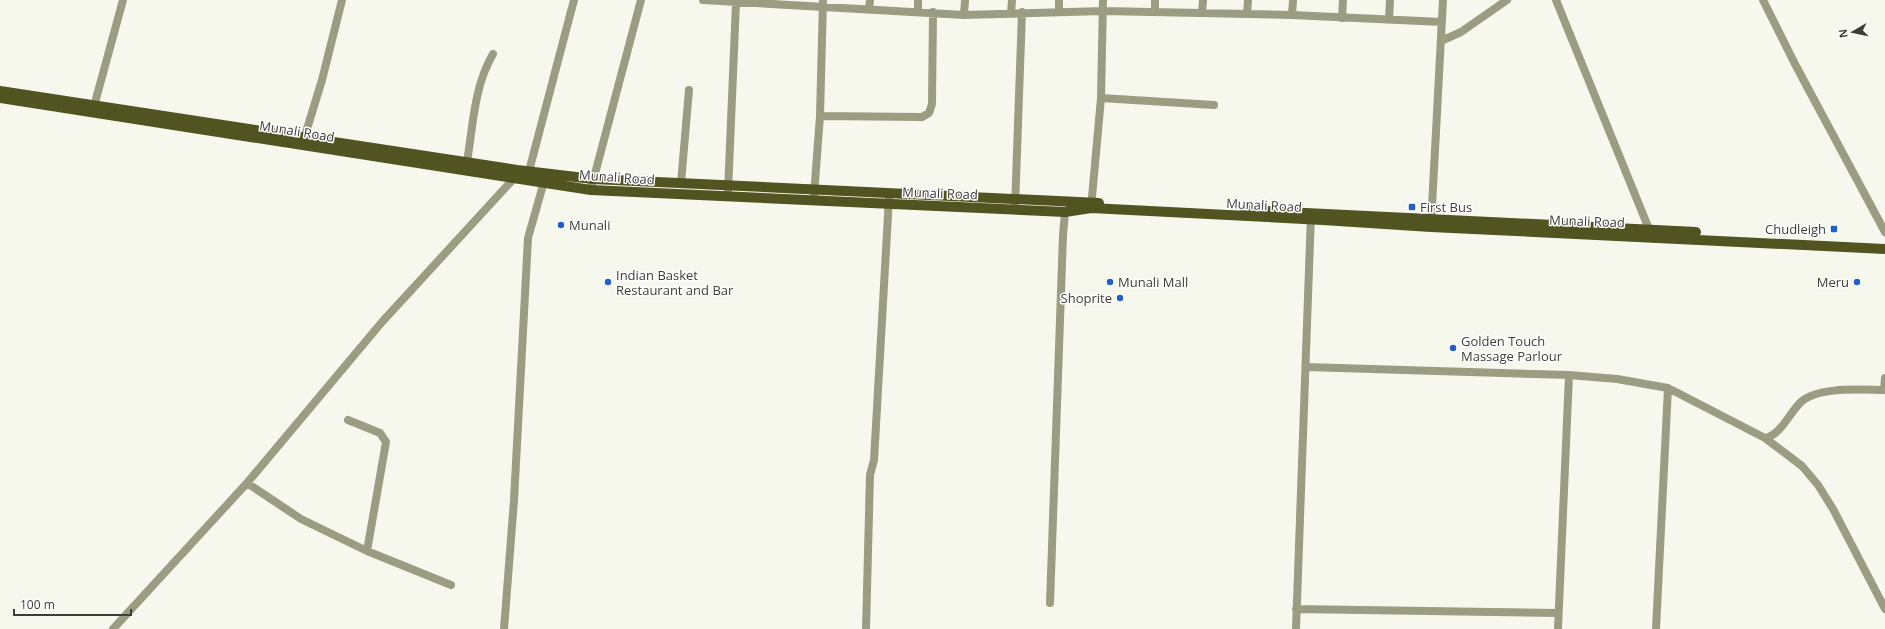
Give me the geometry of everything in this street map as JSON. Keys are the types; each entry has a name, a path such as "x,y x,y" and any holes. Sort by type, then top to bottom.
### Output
{"main road":[{"name":"Munali Road","path":"0,90 94,109"},
{"name":"Munali Road","path":"0,98 94,109 303,141 514,178 593,179 681,183 728,190"},
{"name":"Munali Road","path":"303,141 525,171 591,190 728,190 814,195 888,204 1091,205 1431,223 1885,242"},
{"name":"Munali Road","path":"814,195 890,193 1015,204 1066,212 1091,205"},
{"name":"Munali Road","path":"1651,233 1885,249"}],"street":[{"path":"94,109 123,0"},
{"path":"303,141 322,80 342,0"},
{"path":"113,629 247,483 382,322 514,178 525,171 574,0"},
{"path":"591,190 641,0"},
{"path":"703,0 733,2 823,3 869,9 964,15 1102,10 1292,15 1442,22"},
{"path":"869,9 870,0"},
{"path":"918,0 918,11"},
{"path":"964,15 965,0"},
{"path":"1011,13 1012,0"},
{"path":"1059,0 1059,11"},
{"path":"1091,205 1101,98 1102,10 1104,0"},
{"path":"1155,0 1155,12"},
{"path":"1202,13 1203,0"},
{"path":"1247,14 1248,0"},
{"path":"1292,15 1293,0"},
{"path":"1342,18 1343,0"},
{"path":"1389,20 1390,0"},
{"path":"1431,223 1444,0"},
{"path":"1441,41 1461,32 1507,0"},
{"path":"1556,0 1612,141 1651,233"},
{"path":"1763,0 1796,66 1885,232"},
{"path":"728,190 733,2"},
{"path":"814,195 820,116 823,3"},
{"path":"820,116 922,117 929,113 932,104 933,12"},
{"path":"1015,204 1022,12"},
{"path":"467,162 480,84 486,66 493,54"},
{"path":"681,183 688,90"},
{"path":"1101,98 1214,105"},
{"path":"504,629 514,500 528,238 546,178"},
{"path":"866,629 870,475 874,460 888,204 890,193"},
{"path":"1050,603 1063,235 1066,212"},
{"path":"1296,629 1311,217"},
{"path":"1306,367 1569,375 1616,379 1668,388 1765,438 1802,466 1818,485 1833,509 1885,609"},
{"path":"1558,629 1569,375"},
{"path":"1765,438 1771,437 1777,432 1802,401 1824,391 1885,390 1885,378"},
{"path":"1656,629 1668,388"},
{"path":"348,420 380,433 386,442 367,551"},
{"path":"247,483 301,519 367,551 451,585"},
{"path":"1296,609 1558,613"}],"place":[{"name":"First Bus","path":"1412,207"},
{"name":"Munali","path":"561,225"},
{"name":"Chudleigh","path":"1834,229"},
{"name":"Indian Basket Restaurant and Bar","path":"608,282"},
{"name":"Munali Mall","path":"1110,282"},
{"name":"Meru","path":"1857,282"},
{"name":"Shoprite","path":"1120,298"},
{"name":"Golden Touch Massage Parlour","path":"1453,348"}]}
